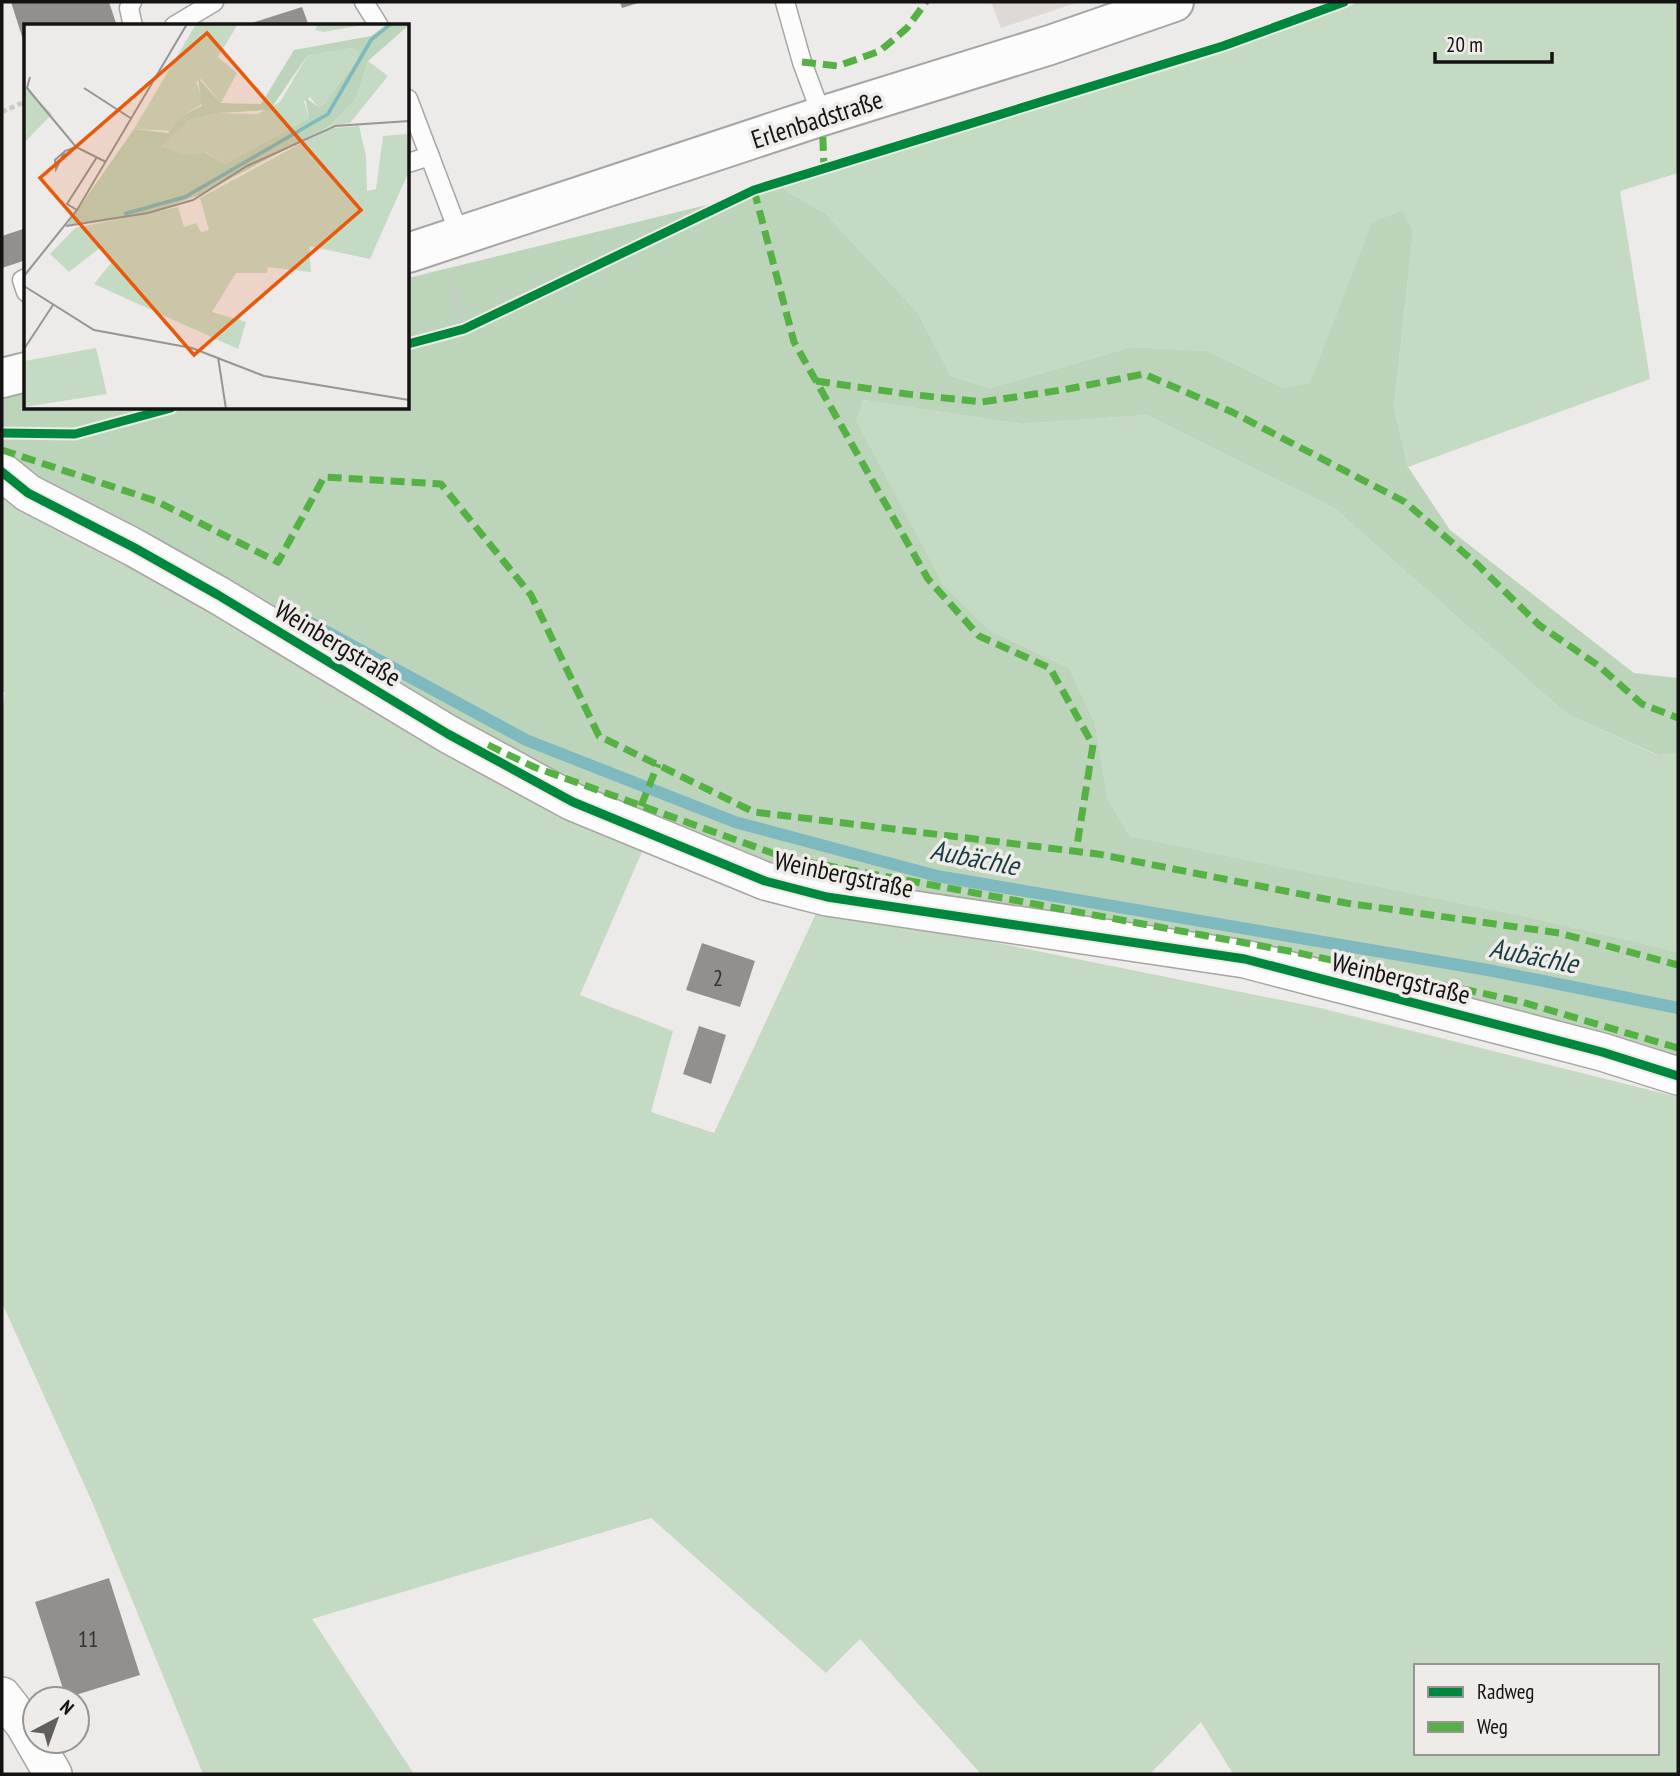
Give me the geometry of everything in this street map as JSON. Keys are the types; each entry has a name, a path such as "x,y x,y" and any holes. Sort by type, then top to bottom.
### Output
{"main road":[{"name":"Erlenbadstraße","path":"435,243 822,116 1050,45 1174,2"},
{"path":"2,378 24,372"}],"street":[{"name":"Weinbergstraße","path":"7,477 28,493 218,594 448,734 573,802 765,881 827,897 1245,959 1602,1052 1678,1076"},
{"path":"2,1696 24,1724 52,1774"}],"lane":[{"path":"132,2 129,8 133,24"},
{"path":"176,24 214,2"},
{"path":"364,2 378,24"},
{"path":"785,2 802,62 822,116"},
{"path":"410,104 430,156 435,243"},
{"path":"410,162 430,156"}],"path":[{"path":"2,112 24,102"},
{"path":"435,243 464,329"}],"shaded area":[{"path":"991,2 1079,2 1001,28"}],"green space":[{"path":"1360,2 1678,2 1678,173 1620,191 1650,379 1408,467 1394,407 1413,232 1372,223 1310,384 1284,388 1208,351 1131,347 990,388 951,376 918,313 826,214 780,187 1272,34"},
{"path":"780,187 826,214 918,313 951,376 990,388 1131,347 1208,351 1284,388 1310,383 1372,222 1402,211 1413,232 1394,407 1408,467 1450,530 1634,673 1678,678 1678,754 1658,755 1567,714 1334,508 1146,415 1022,424 863,400 856,421 943,584 989,630 1069,668 1095,723 1108,800 1130,836 1529,917 1678,952 1678,1066 828,883 655,827 2,468 2,378 24,372 24,410 410,410 410,278"},
{"path":"863,400 1022,424 1146,415 1334,508 1567,714 1657,755 1678,754 1678,952 1529,917 1130,836 1108,800 1095,723 1069,668 989,630 943,584 855,421"},
{"path":"2,488 645,845 580,995 673,1031 651,1112 714,1133 819,907 1316,1007 1678,1097 1678,1774 1233,1774 1201,1722 1150,1774 981,1774 860,1639 826,1673 651,1518 312,1619 414,1774 203,1774 93,1504 2,1303 2,714 5,692 2,691"}],"building":[{"path":"11,2 109,2 116,24 24,24 24,43"},
{"path":"620,2 641,2 622,8"},
{"path":"302,7 308,24 248,24"},
{"path":"24,229 24,261 2,268 2,236"},
{"path":"702,943 755,961 740,1007 686,990"},
{"path":"699,1026 726,1035 711,1084 683,1074"},
{"path":"109,1578 140,1675 91,1690 91,1685 62,1685 35,1602"}],"waterway":[{"name":"Aubächle","path":"305,620 526,740 735,822 937,876 1488,970 1678,1008"}],"marked path":[{"path":"802,62 838,66 880,51 907,28 926,2"},
{"path":"822,116 824,168"},
{"path":"754,190 794,342 928,579 979,636 1050,668 1093,745 1076,852"},
{"path":"816,381 982,402 1144,374 1232,412 1405,502 1478,565 1539,625 1599,666 1642,704 1678,718"},
{"path":"2,450 156,501 278,562 324,477 441,484 531,595 599,736 754,812 1098,854 1346,903 1559,933 1678,965"},
{"path":"488,745 534,767 786,858 1294,952 1522,1002 1678,1048"},
{"path":"641,806 658,764"}],"cycle path":[{"path":"410,343 464,329 754,190 1223,46 1344,2"},
{"path":"2,433 75,434 164,410"},
{"path":"2,472 28,493 218,595 448,734 573,802 765,881 827,897 1245,959 1602,1052 1678,1076"}]}
